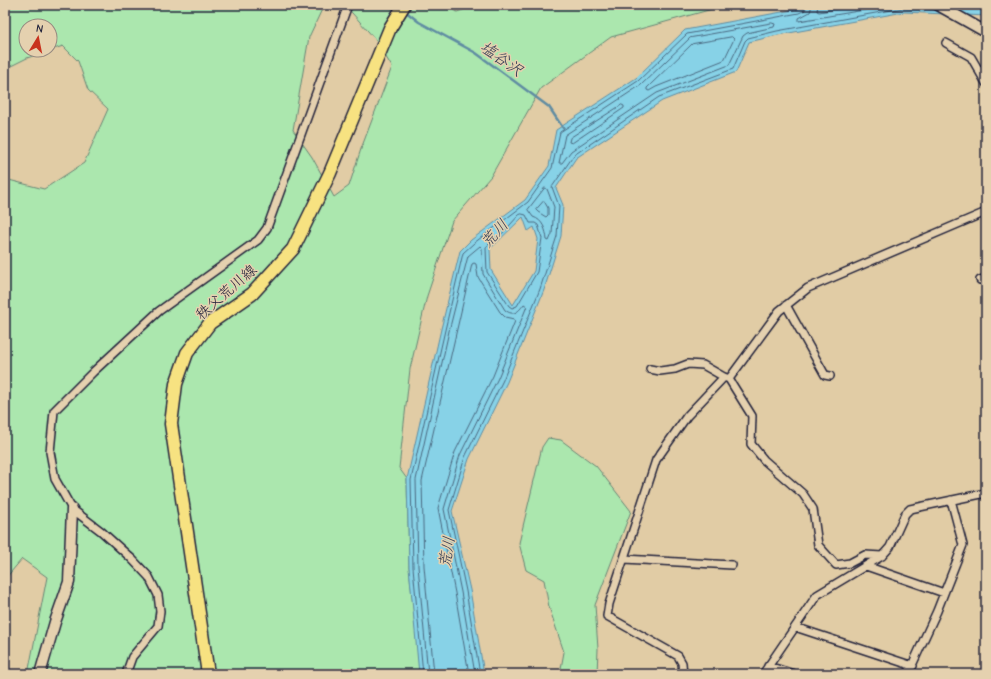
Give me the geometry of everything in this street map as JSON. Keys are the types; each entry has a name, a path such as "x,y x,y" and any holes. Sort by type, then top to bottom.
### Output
{"main road":[{"name":"秩父荒川線","path":"208,674 171,424 176,384 187,353 210,324 252,294 293,249 330,173 390,28 404,5"}],"street":[{"path":"126,674 132,657 158,626 160,611 158,595 149,577 132,559 101,531 72,509 55,479 50,452 54,411 93,372 159,311 258,240 267,228 348,5"},
{"path":"938,5 986,32"},
{"path":"946,43 971,57 986,83"},
{"path":"683,674 682,663 678,656 608,616 609,604 656,460 687,416 726,378 779,311 808,288 986,212"},
{"path":"786,305 825,375 830,376"},
{"path":"650,369 660,371 675,369 688,364 703,365 726,378 752,416 752,444 764,460 803,494 813,509 818,545 836,565 850,563 865,555 882,556"},
{"path":"763,674 817,595 882,556 890,547 904,514 910,509 986,493"},
{"path":"908,674 937,611 963,545 951,500"},
{"path":"40,674 55,622 69,582 72,509"},
{"path":"624,559 732,565"},
{"path":"866,566 944,592"},
{"path":"795,627 913,666"},
{"path":"768,666 794,674"}],"green space":[{"path":"5,5 324,5 309,37 293,130 312,157 334,197 349,186 361,149 392,67 375,39 345,5 448,5 457,12 478,5 727,5 611,37 541,88 491,176 452,221 427,296 410,369 399,468 407,479 409,567 420,674 28,674 47,577 22,559 5,579 5,179 44,189 84,163 108,109 88,90 78,61 63,46 58,48 58,18 18,18 18,58 27,58 5,69"},
{"path":"548,438 561,440 596,466 631,511 595,605 598,649 597,674 560,674 564,652 549,607 544,580 526,570 519,543 542,447"}],"water":[{"name":"荒川","path":"806,5 986,5 986,16 904,12 778,35 749,42 736,72 662,101 576,158 556,188 563,205 561,236 544,290 507,382 469,459 452,511 470,590 484,674 419,674 409,567 407,479 460,251 471,240 525,200 549,166 556,130 636,78 685,30 798,9","holes":["523,217 528,231 534,227 538,239 534,271 513,305 491,270 490,249"]}],"waterway":[{"name":"塩谷沢","path":"405,11 419,22 476,53 510,78 549,107 563,128"}]}
